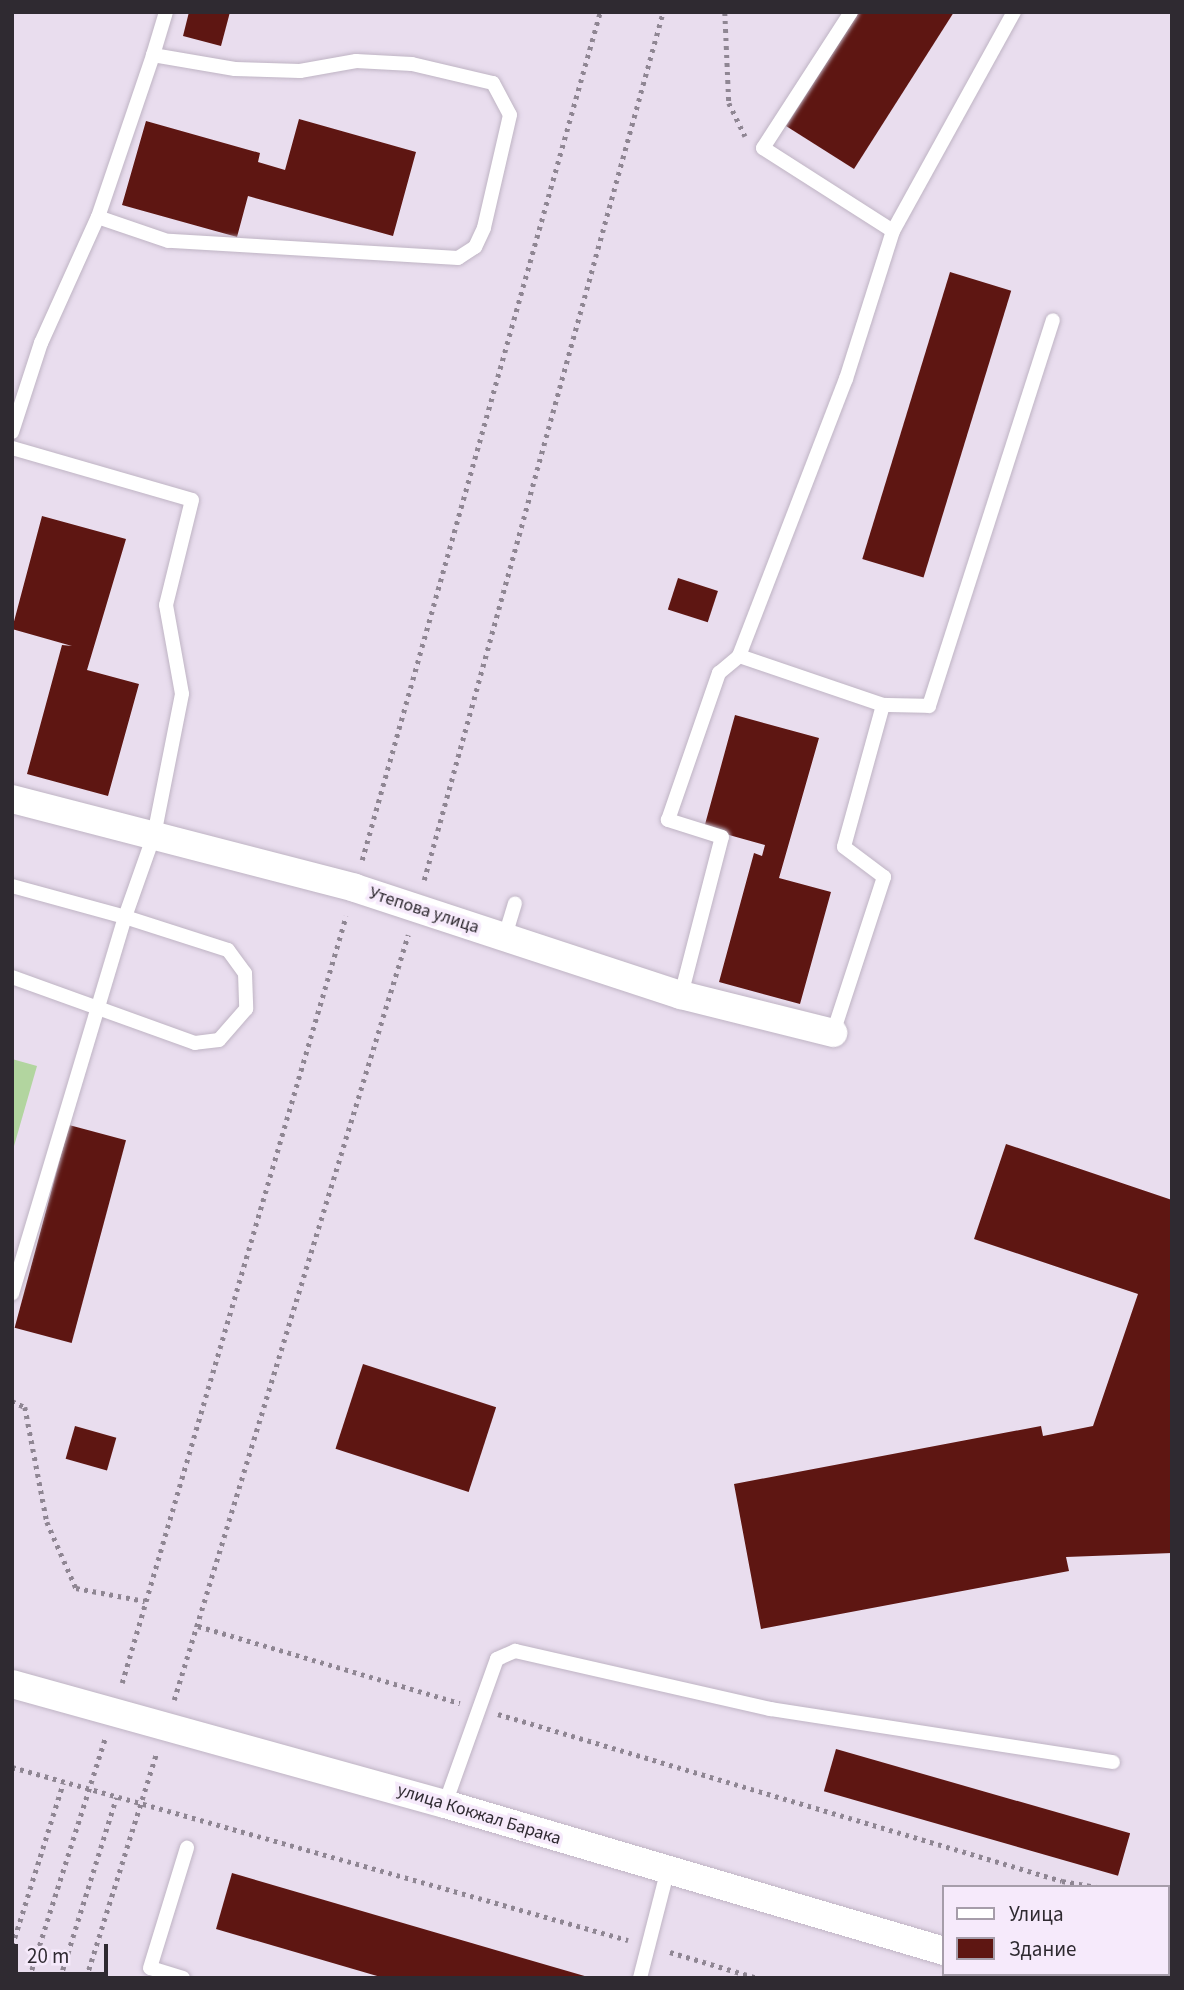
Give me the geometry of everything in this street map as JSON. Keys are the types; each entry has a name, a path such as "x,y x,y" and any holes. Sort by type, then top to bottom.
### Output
{"street":[{"name":"Утепова улица","path":"12,799 355,888 415,911 505,936 681,995 833,1033"},
{"name":"улица Кокжал Барака","path":"12,1684 445,1804 667,1873 942,1950"}],"lane":[{"path":"12,432 41,343 98,217 166,12"},
{"path":"851,12 763,148 893,231"},
{"path":"681,995 722,837 668,820 719,673 739,656 846,379 893,231 1014,12"},
{"path":"98,217 167,241 458,258 475,247 484,228 510,115 493,83 412,64 356,61 300,71 234,69 153,55"},
{"path":"739,656 883,705 929,706 1053,320"},
{"path":"12,448 192,500 166,605 182,694 154,835 96,1006 12,1293"},
{"path":"833,1033 884,877 844,847 883,705"},
{"path":"12,886 125,916 228,950 245,973 246,1009 219,1040 195,1043 12,977"},
{"path":"505,936 515,902"},
{"path":"445,1804 477,1708 497,1659 515,1651 770,1709 1113,1762"},
{"path":"183,1978 150,1968 187,1848"},
{"path":"640,1978 667,1873"}],"path":[{"path":"186,1667 415,911 663,12"},
{"path":"725,12 729,103 742,134 763,148"},
{"path":"12,1401 24,1407 47,1522 76,1588 145,1601"},
{"path":"198,1626 1062,1881 1085,1885"},
{"path":"12,1767 757,1978"},
{"path":"12,1946 64,1783"},
{"path":"29,1978 88,1790"},
{"path":"60,1978 116,1798"},
{"path":"86,1978 141,1805"}],"green space":[{"path":"12,1059 37,1066 12,1153"}],"building":[{"path":"189,12 230,12 221,46 183,36"},
{"path":"859,12 954,12 854,169 786,126"},
{"path":"299,119 416,152 393,236 248,196 237,237 122,205 146,121 260,153 258,162 285,170"},
{"path":"950,272 1011,291 923,578 862,559"},
{"path":"42,516 126,539 87,670 139,684 108,796 27,774 62,645 72,646 12,629"},
{"path":"678,578 718,591 708,622 668,609"},
{"path":"735,715 819,738 779,878 831,892 800,1004 719,982 754,853 762,856 765,845 704,828"},
{"path":"69,1125 126,1140 72,1343 15,1328"},
{"path":"1006,1144 1172,1200 1172,1553 1066,1557 1069,1571 761,1629 734,1484 1041,1426 1043,1436 1093,1426 1138,1294 974,1239"},
{"path":"363,1364 496,1407 469,1492 335,1449"},
{"path":"75,1426 116,1438 107,1471 66,1459"},
{"path":"836,1749 1130,1833 1118,1876 824,1791"},
{"path":"232,1873 588,1978 384,1978 216,1929"}]}
